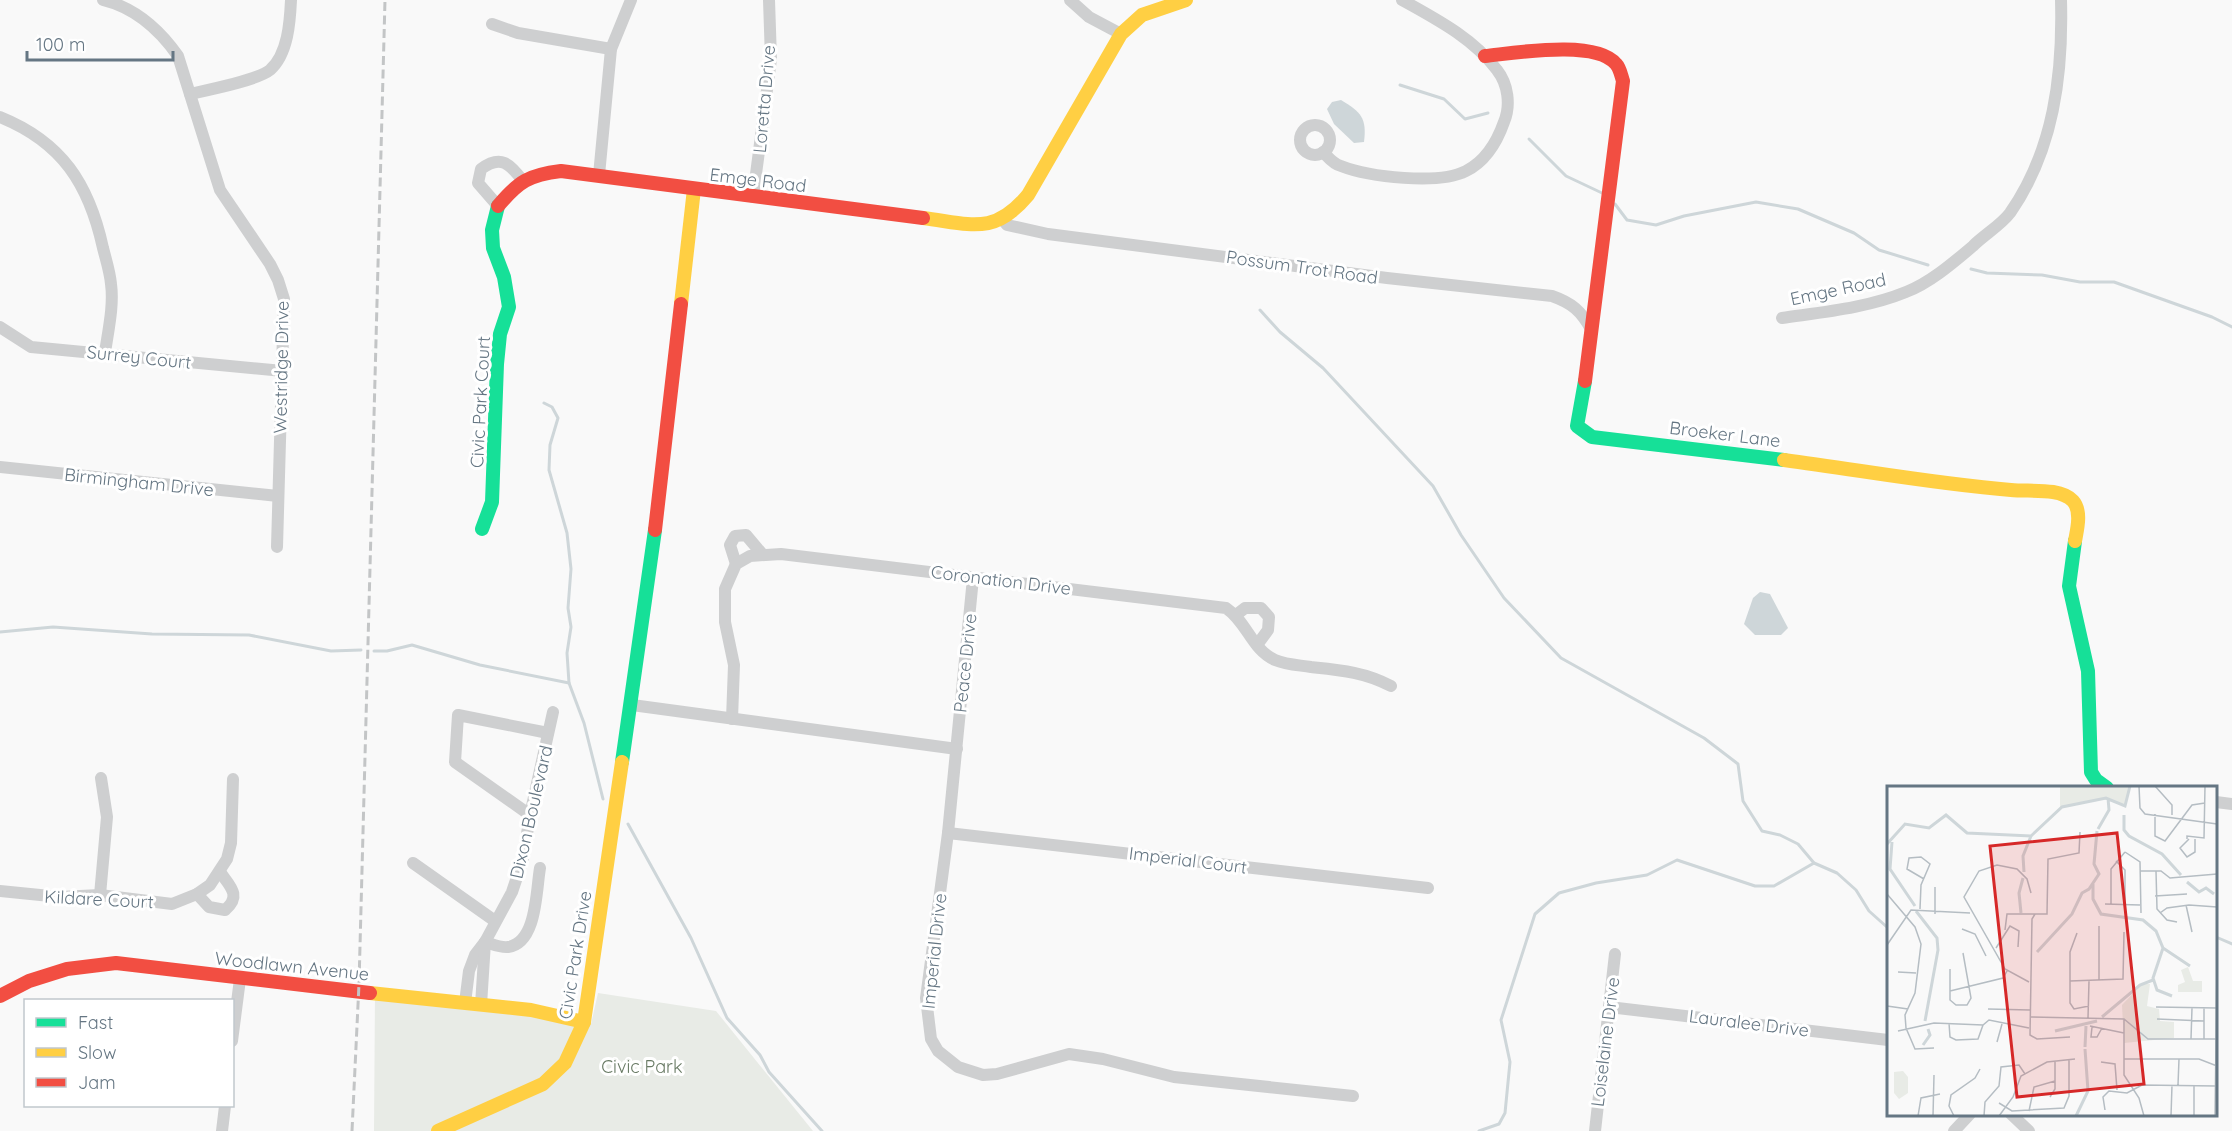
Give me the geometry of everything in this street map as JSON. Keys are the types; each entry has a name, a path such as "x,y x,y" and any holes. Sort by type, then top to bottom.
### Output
{"street":[{"name":"Westridge Drive","path":"103,0 119,4 145,19 165,38 178,56 220,190 278,280 284,299 277,548"},
{"path":"190,94 246,80 270,70 280,55 290,27 291,0"},
{"path":"598,175 611,49 631,0"},
{"name":"Loretta Drive","path":"753,197 771,59 769,0"},
{"path":"1070,0 1089,17 1121,34"},
{"path":"1002,219 1013,213 1028,195 1084,93 1121,34 1142,15 1186,0"},
{"path":"1323,152 1342,167 1382,174 1440,178 1465,171 1488,154 1498,138 1507,116 1508,100 1499,71 1485,56 1450,27 1402,0"},
{"name":"Emge Road","path":"1782,318 1862,305 1908,292 1959,259 2010,214 2034,168 2050,124 2059,80 2062,44 2061,0"},
{"path":"492,24 518,33 611,49"},
{"name":"Broeker Lane","path":"1485,56 1582,50 1605,56 1616,63 1623,81 1578,413 1577,426 1585,436 1595,440 1649,442 2010,490 2059,493 2073,501 2078,521 2069,586 2088,671 2088,759 2096,780 2104,786"},
{"path":"0,117 25,127 48,144 69,164 88,199 111,285 105,353"},
{"path":"523,181 511,165 502,160 490,162 481,169 478,183 498,206 514,187 535,174 561,171 694,189"},
{"name":"Emge Road","path":"632,705 694,189 985,226 1002,219"},
{"name":"Civic Park Court","path":"482,529 492,502 497,364 500,334 509,307 504,277 493,248 492,230 498,206"},
{"name":"Possum Trot Road","path":"1002,219 1007,225 1048,234 1388,278 1552,296 1569,302 1581,312 1591,329"},
{"name":"Surrey Court","path":"0,327 31,347 283,371"},
{"name":"Birmingham Drive","path":"0,467 278,496"},
{"path":"732,718 734,665 725,622 725,589 736,564 730,545 735,536 746,535 763,555"},
{"name":"Coronation Drive","path":"736,564 750,556 781,554 1199,603 1226,608 1236,615"},
{"name":"Peace Drive","path":"957,749 973,578"},
{"path":"1257,645 1268,630 1269,617 1261,608 1245,608 1236,615 1261,652 1285,664 1354,672 1372,676 1391,686"},
{"path":"632,705 957,749"},
{"name":"Civic Park Drive","path":"438,1131 543,1084 565,1063 584,1022 632,705"},
{"name":"Dixon Boulevard","path":"465,1003 468,971 512,892 523,859 530,815 553,712"},
{"path":"530,815 455,762 458,715 548,733"},
{"name":"Imperial Drive","path":"957,749 926,998 931,1039 938,1051 958,1067 969,1072 997,1074 1069,1054 1104,1059 1174,1077 1353,1096"},
{"path":"100,895 107,817 101,778"},
{"name":"Kildare Court","path":"0,891 60,897 100,895 172,904 197,894 210,885 220,872 231,843 233,779"},
{"path":"2217,802 2232,804"},
{"name":"Imperial Court","path":"948,833 1428,888"},
{"path":"413,863 495,921"},
{"path":"485,942 505,948 519,944 528,931 540,868"},
{"path":"197,894 209,907 225,910 231,905 234,897 233,888 220,872"},
{"name":"Dixon Boulevard","path":"481,1005 485,942"},
{"name":"Loiselaine Drive","path":"1594,1131 1615,954"},
{"name":"Woodlawn Avenue","path":"0,996 29,981 92,964 138,965 240,979 531,1010 584,1022"},
{"path":"234,1026 240,979"},
{"name":"Lauralee Drive","path":"1609,1007 1887,1040"},
{"path":"222,1131 225,1107"},
{"path":"1954,1131 1968,1116"},
{"path":"2013,1116 2029,1131"}],"green space":[{"name":"Civic Park","path":"375,993 591,1024 598,993 716,1011 813,1131 374,1131"}],"shaded area":[{"path":"1341,100 1361,116 1364,142 1354,143 1334,124 1327,109 1332,102"},
{"path":"1760,592 1770,594 1788,628 1781,635 1755,635 1744,624 1753,598"}],"waterway":[{"path":"1400,85 1444,99 1465,119 1488,113"},
{"path":"1529,139 1566,176 1602,193"},
{"path":"1615,204 1627,220 1656,225 1684,216 1756,202 1798,209 1854,233 1879,250 1928,265"},
{"path":"1971,269 1987,273 2042,275 2080,282 2114,282 2212,317 2232,327"},
{"path":"1260,310 1280,332 1323,368 1433,486 1461,535 1504,598 1561,658 1704,738 1738,764 1743,801 1762,831 1780,835 1798,844 1814,863 1837,873 1856,890 1869,911 1887,927"},
{"path":"544,403 552,407 558,418 550,445 549,470 567,533 571,569 568,608 571,627 567,653 569,683 584,723 603,799"},
{"path":"0,632 53,627 152,634 249,635 331,651 361,650"},
{"path":"374,651 387,651 412,645 480,665 569,683"},
{"path":"628,824 691,938 727,1018 760,1055 769,1072 822,1131"},
{"path":"1479,1131 1499,1124 1505,1113 1510,1062 1501,1020 1535,914 1559,893 1596,883 1647,875 1677,860 1755,886 1774,886 1814,863"},
{"path":"2217,937 2232,944"}],"railway":[{"path":"352,1131 359,984 385,0"}],"traffic: fast":[{"path":"482,529 492,502 497,364 500,334 509,307 504,277 493,248 492,230 498,206"},
{"path":"1585,381 1577,426 1592,437 1784,460"},
{"path":"622,762 655,530"},
{"path":"2075,541 2069,586 2088,671 2091,772 2096,780 2104,786"}],"traffic: slow":[{"path":"923,218 981,224 1004,217 1016,208 1028,195 1121,34 1142,15 1186,0"},
{"path":"681,304 694,189"},
{"path":"1784,460 1955,484 2060,494 2076,505 2078,521 2075,541"},
{"path":"438,1131 543,1084 565,1063 584,1022 622,762"},
{"path":"370,993 531,1010 584,1022"}],"traffic: jam":[{"path":"1485,56 1554,50 1591,52 1606,56 1616,64 1621,74 1623,81 1585,381"},
{"path":"498,206 525,181 561,171 923,218"},
{"path":"655,530 681,304"},
{"path":"0,996 29,981 67,969 116,963 370,993"}]}
